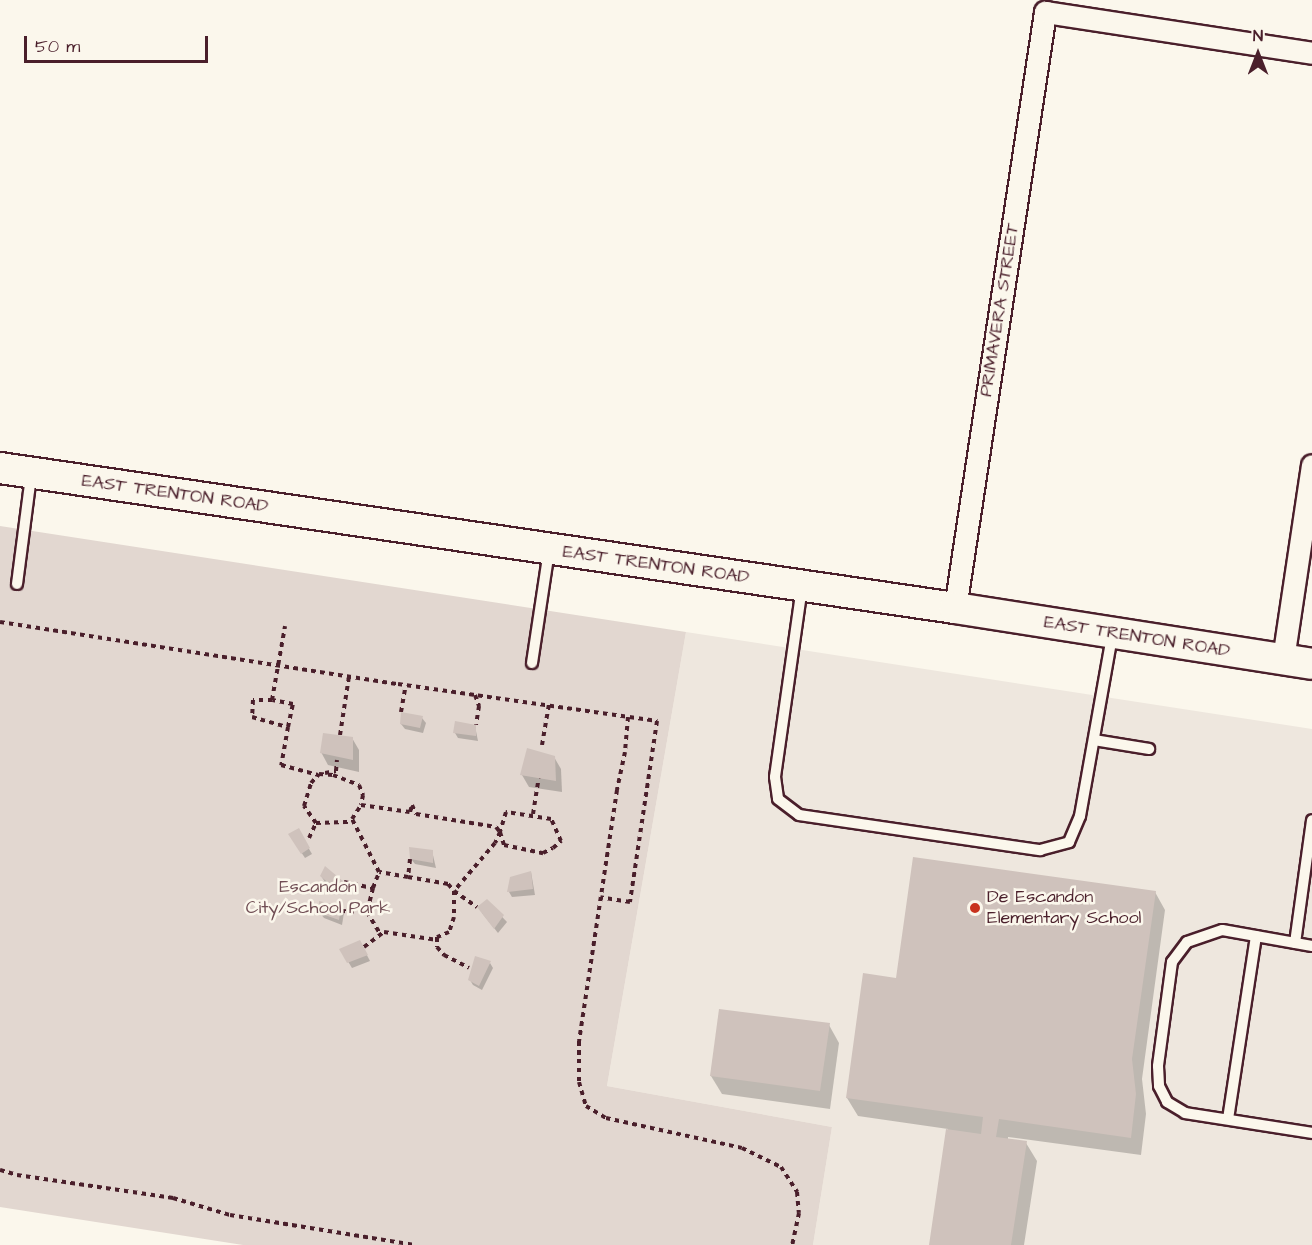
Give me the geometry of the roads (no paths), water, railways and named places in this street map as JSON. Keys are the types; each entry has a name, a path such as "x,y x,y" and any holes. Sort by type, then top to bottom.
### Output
{"main road":[{"name":"EAST TRENTON ROAD","path":"0,468 956,608 1312,663"}],"street":[{"name":"PRIMAVERA STREET","path":"956,608 1045,12 1312,53"},
{"path":"1283,660 1312,465"}],"lane":[{"path":"17,584 32,473"},
{"path":"532,663 549,549"},
{"path":"802,587 775,777 778,799 799,815 1040,850 1069,842 1080,816 1113,633"},
{"path":"1094,740 1149,749"},
{"path":"1295,943 1312,820"},
{"path":"1312,946 1222,930 1187,942 1172,962 1158,1066 1159,1086 1167,1102 1185,1113 1312,1133"},
{"path":"1228,1119 1256,936"}],"place":[{"name":"De Escandon Elementary School","path":"975,908"}],"park label":[{"name":"Escandon City/School Park","path":"318,898"}]}
